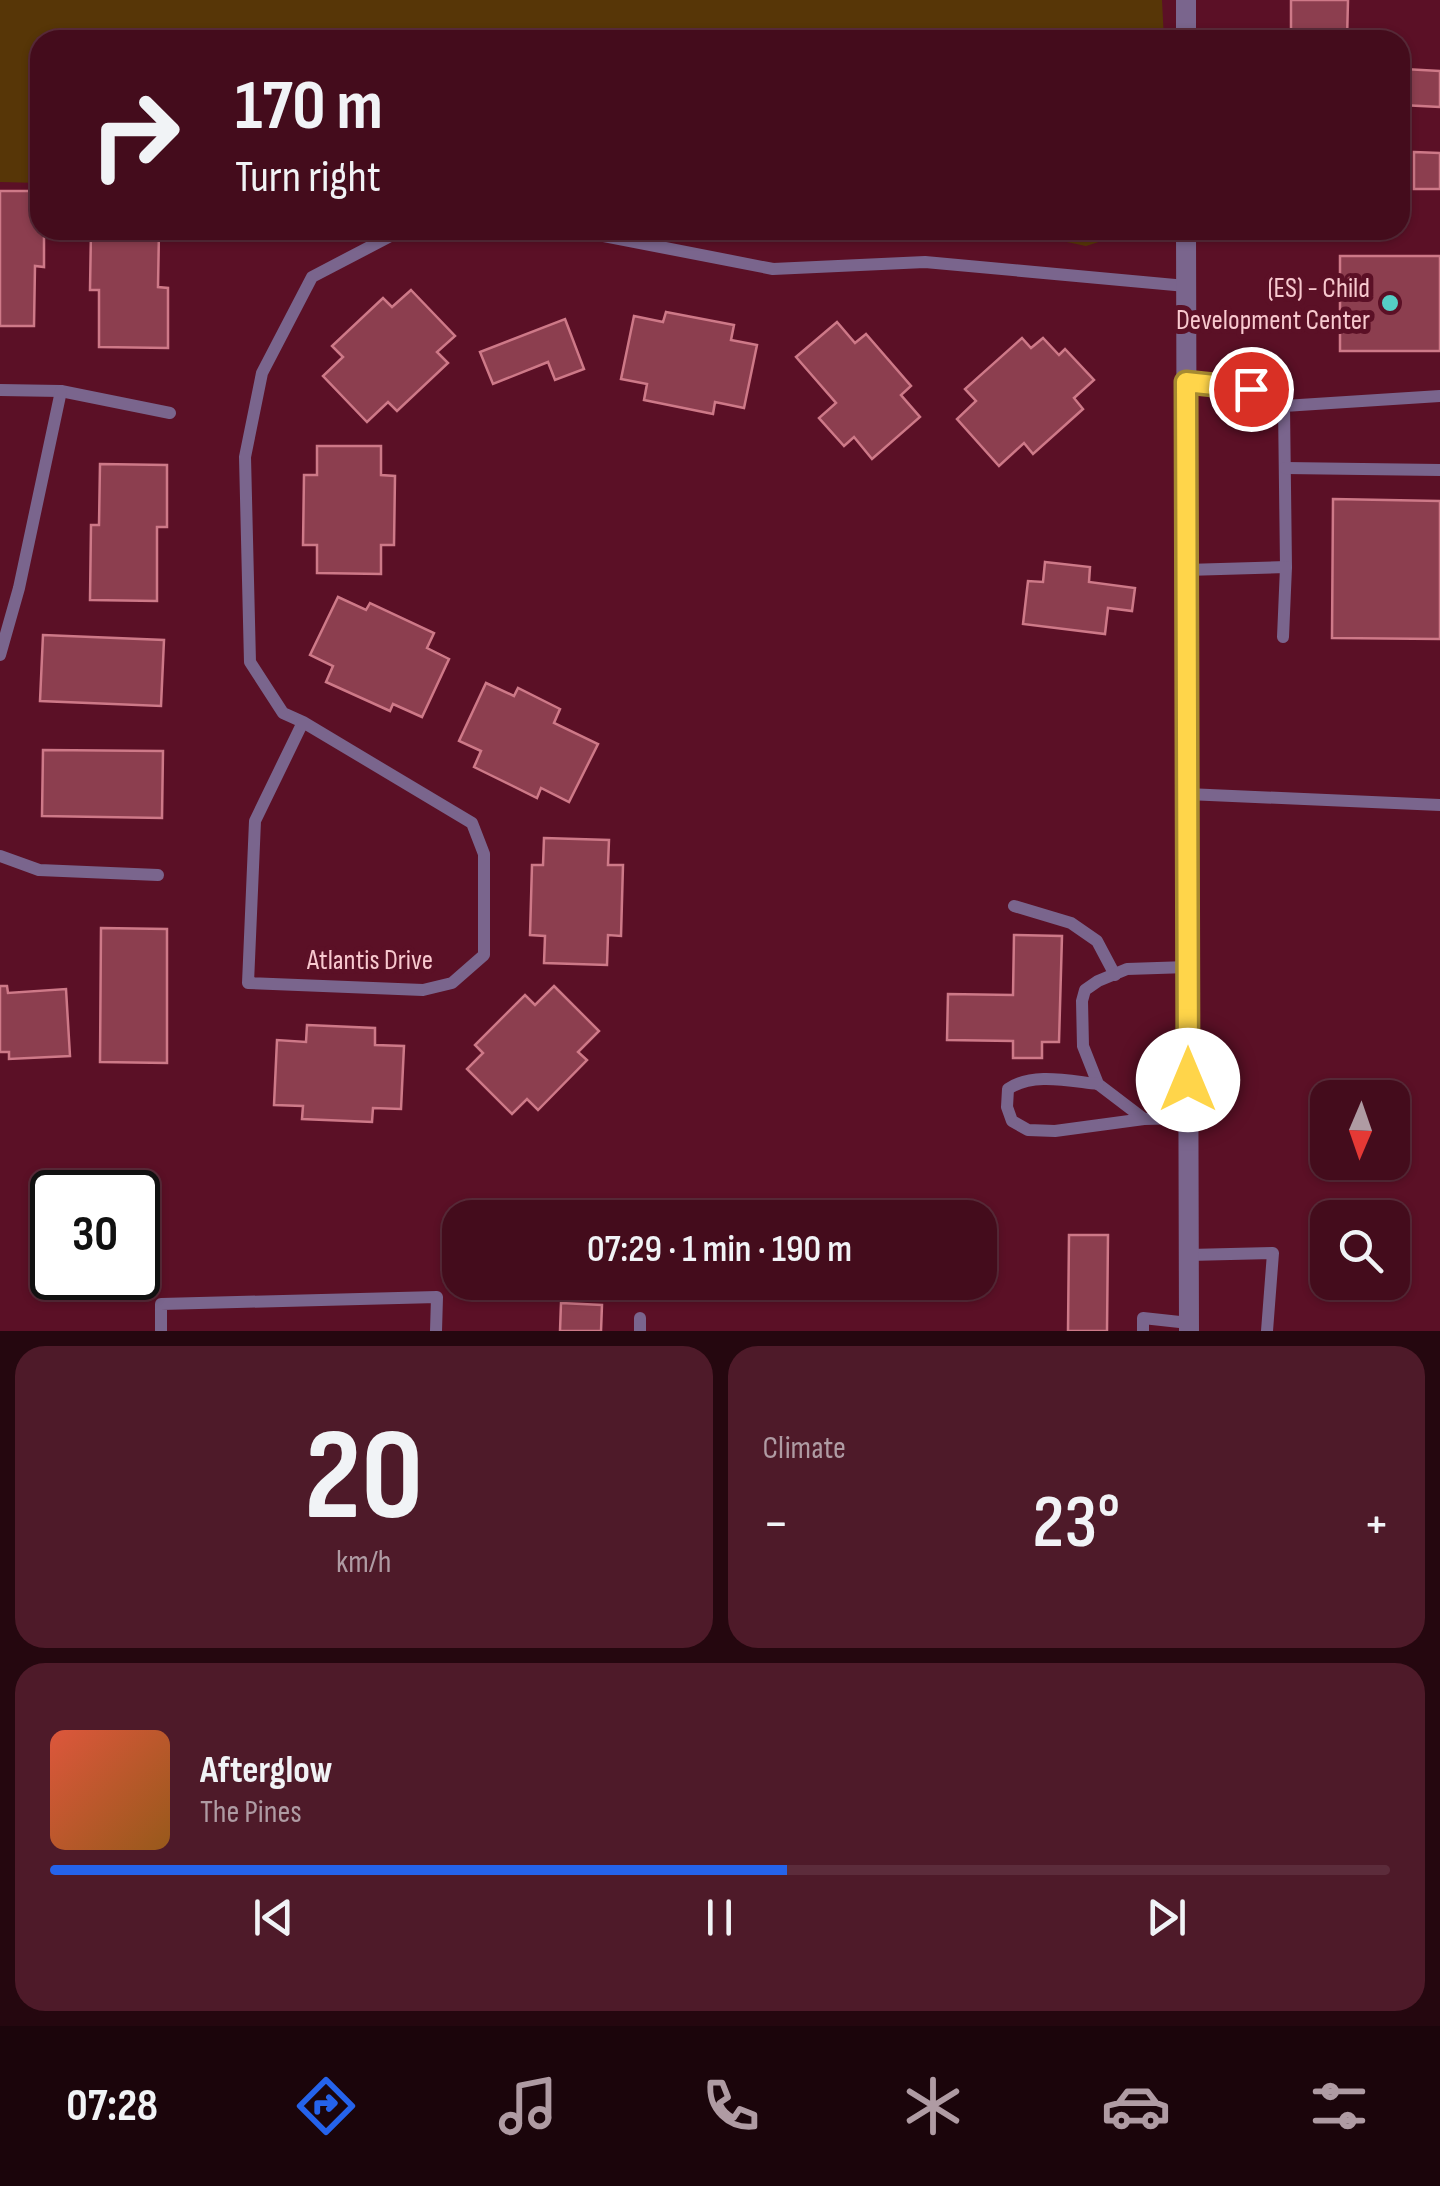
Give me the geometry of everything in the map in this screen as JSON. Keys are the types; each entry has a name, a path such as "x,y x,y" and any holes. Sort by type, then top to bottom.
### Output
{"street":[{"path":"1186,0 1186,30"},
{"path":"1186,240 1189,1327"}],"lane":[{"name":"Atlantis Drive","path":"303,722 255,821 248,984 424,990 452,982 484,955 484,854 472,824 303,722 283,713 250,662 245,457 262,373 312,276 382,240"},
{"path":"624,240 773,269 925,262 1186,286"},
{"path":"1186,382 1251,389 1284,406 1440,396"},
{"path":"0,390 61,391 170,413"},
{"path":"0,655 19,588 61,391"},
{"path":"1283,638 1284,406"},
{"path":"1285,468 1440,470"},
{"path":"1186,570 1286,567"},
{"path":"1187,794 1440,806"},
{"path":"0,856 39,870 158,875"},
{"path":"1014,906 1071,922 1097,941 1114,974"},
{"path":"1144,1120 1098,1084 1083,1046 1082,1002 1086,990 1127,969 1188,966"},
{"path":"1098,1084 1058,1079 1020,1081 1008,1090 1007,1107 1012,1121 1028,1130 1055,1132 1188,1118"},
{"path":"1189,1254 1273,1253 1267,1328"},
{"path":"162,1331 162,1304 437,1296 436,1331"},
{"path":"1143,1331 1143,1318 1189,1327"}],"shaded area":[{"path":"0,0 1162,0 1164,30 30,30 30,183 0,182"},
{"path":"1057,240 1105,240 1086,246"}],"building":[{"path":"1291,0 1348,0 1347,30 1291,30"},
{"path":"1410,69 1440,71 1440,107 1410,105"},
{"path":"1414,152 1440,153 1440,189 1414,189"},
{"path":"0,191 30,191 30,240 44,240 44,267 35,266 34,326 0,326"},
{"path":"91,240 159,240 158,287 168,288 168,348 99,347 99,290 90,290"},
{"name":"(ES) - Child Development Center","path":"1340,256 1440,256 1440,351 1340,351"},
{"path":"411,290 455,336 437,352 448,363 397,411 388,402 367,422 323,376 343,357 332,346 383,298 392,307"},
{"path":"666,312 734,325 731,340 757,345 744,408 715,402 713,414 644,400 647,384 621,379 634,316 663,322"},
{"path":"565,319 584,369 555,380 548,362 493,384 480,352"},
{"path":"837,322 855,343 866,334 911,386 901,395 920,417 872,459 854,437 844,446 819,418 836,403 796,357"},
{"path":"1022,338 1031,348 1043,338 1059,355 1065,349 1094,380 1074,398 1083,409 1033,454 1024,443 999,466 957,419 976,401 965,389"},
{"path":"317,446 381,446 381,475 395,476 394,545 381,545 381,574 317,573 317,545 303,545 304,475 317,475"},
{"path":"100,464 167,465 167,527 157,527 157,601 90,600 91,525 99,525"},
{"path":"1333,499 1440,501 1440,639 1332,638"},
{"path":"1045,562 1090,567 1089,582 1135,588 1132,611 1108,608 1105,634 1023,624 1028,581 1043,582"},
{"path":"338,597 366,610 370,603 434,633 427,648 449,659 422,717 393,704 390,711 326,682 333,666 310,655"},
{"path":"43,635 164,640 161,706 40,701"},
{"path":"486,683 514,696 518,688 560,709 554,723 598,744 569,802 541,788 537,798 474,767 481,751 459,741"},
{"path":"43,750 163,751 162,818 42,816"},
{"path":"544,838 609,840 608,865 623,865 621,936 608,935 607,965 544,963 545,936 530,935 532,865 543,865"},
{"path":"101,928 167,929 167,1063 100,1062"},
{"path":"1014,935 1062,936 1059,1042 1042,1042 1042,1058 1013,1058 1013,1041 947,1040 948,994 1013,995"},
{"path":"0,986 7,986 8,993 66,989 70,1056 9,1059 9,1052 0,1052"},
{"path":"554,986 599,1031 578,1052 587,1060 538,1110 527,1099 512,1114 467,1069 483,1053 475,1045 525,995 535,1005"},
{"path":"307,1025 375,1028 375,1045 404,1046 401,1109 373,1108 372,1122 302,1119 303,1106 274,1105 277,1040 306,1042"},
{"path":"1069,1235 1108,1235 1107,1331 1068,1331"},
{"path":"561,1303 602,1305 601,1331 560,1331"}],"place":[{"name":"(ES) - Child Development Center","path":"1390,303"}],"route":[{"path":"1188,1080 1186,382 1251,389"}]}
